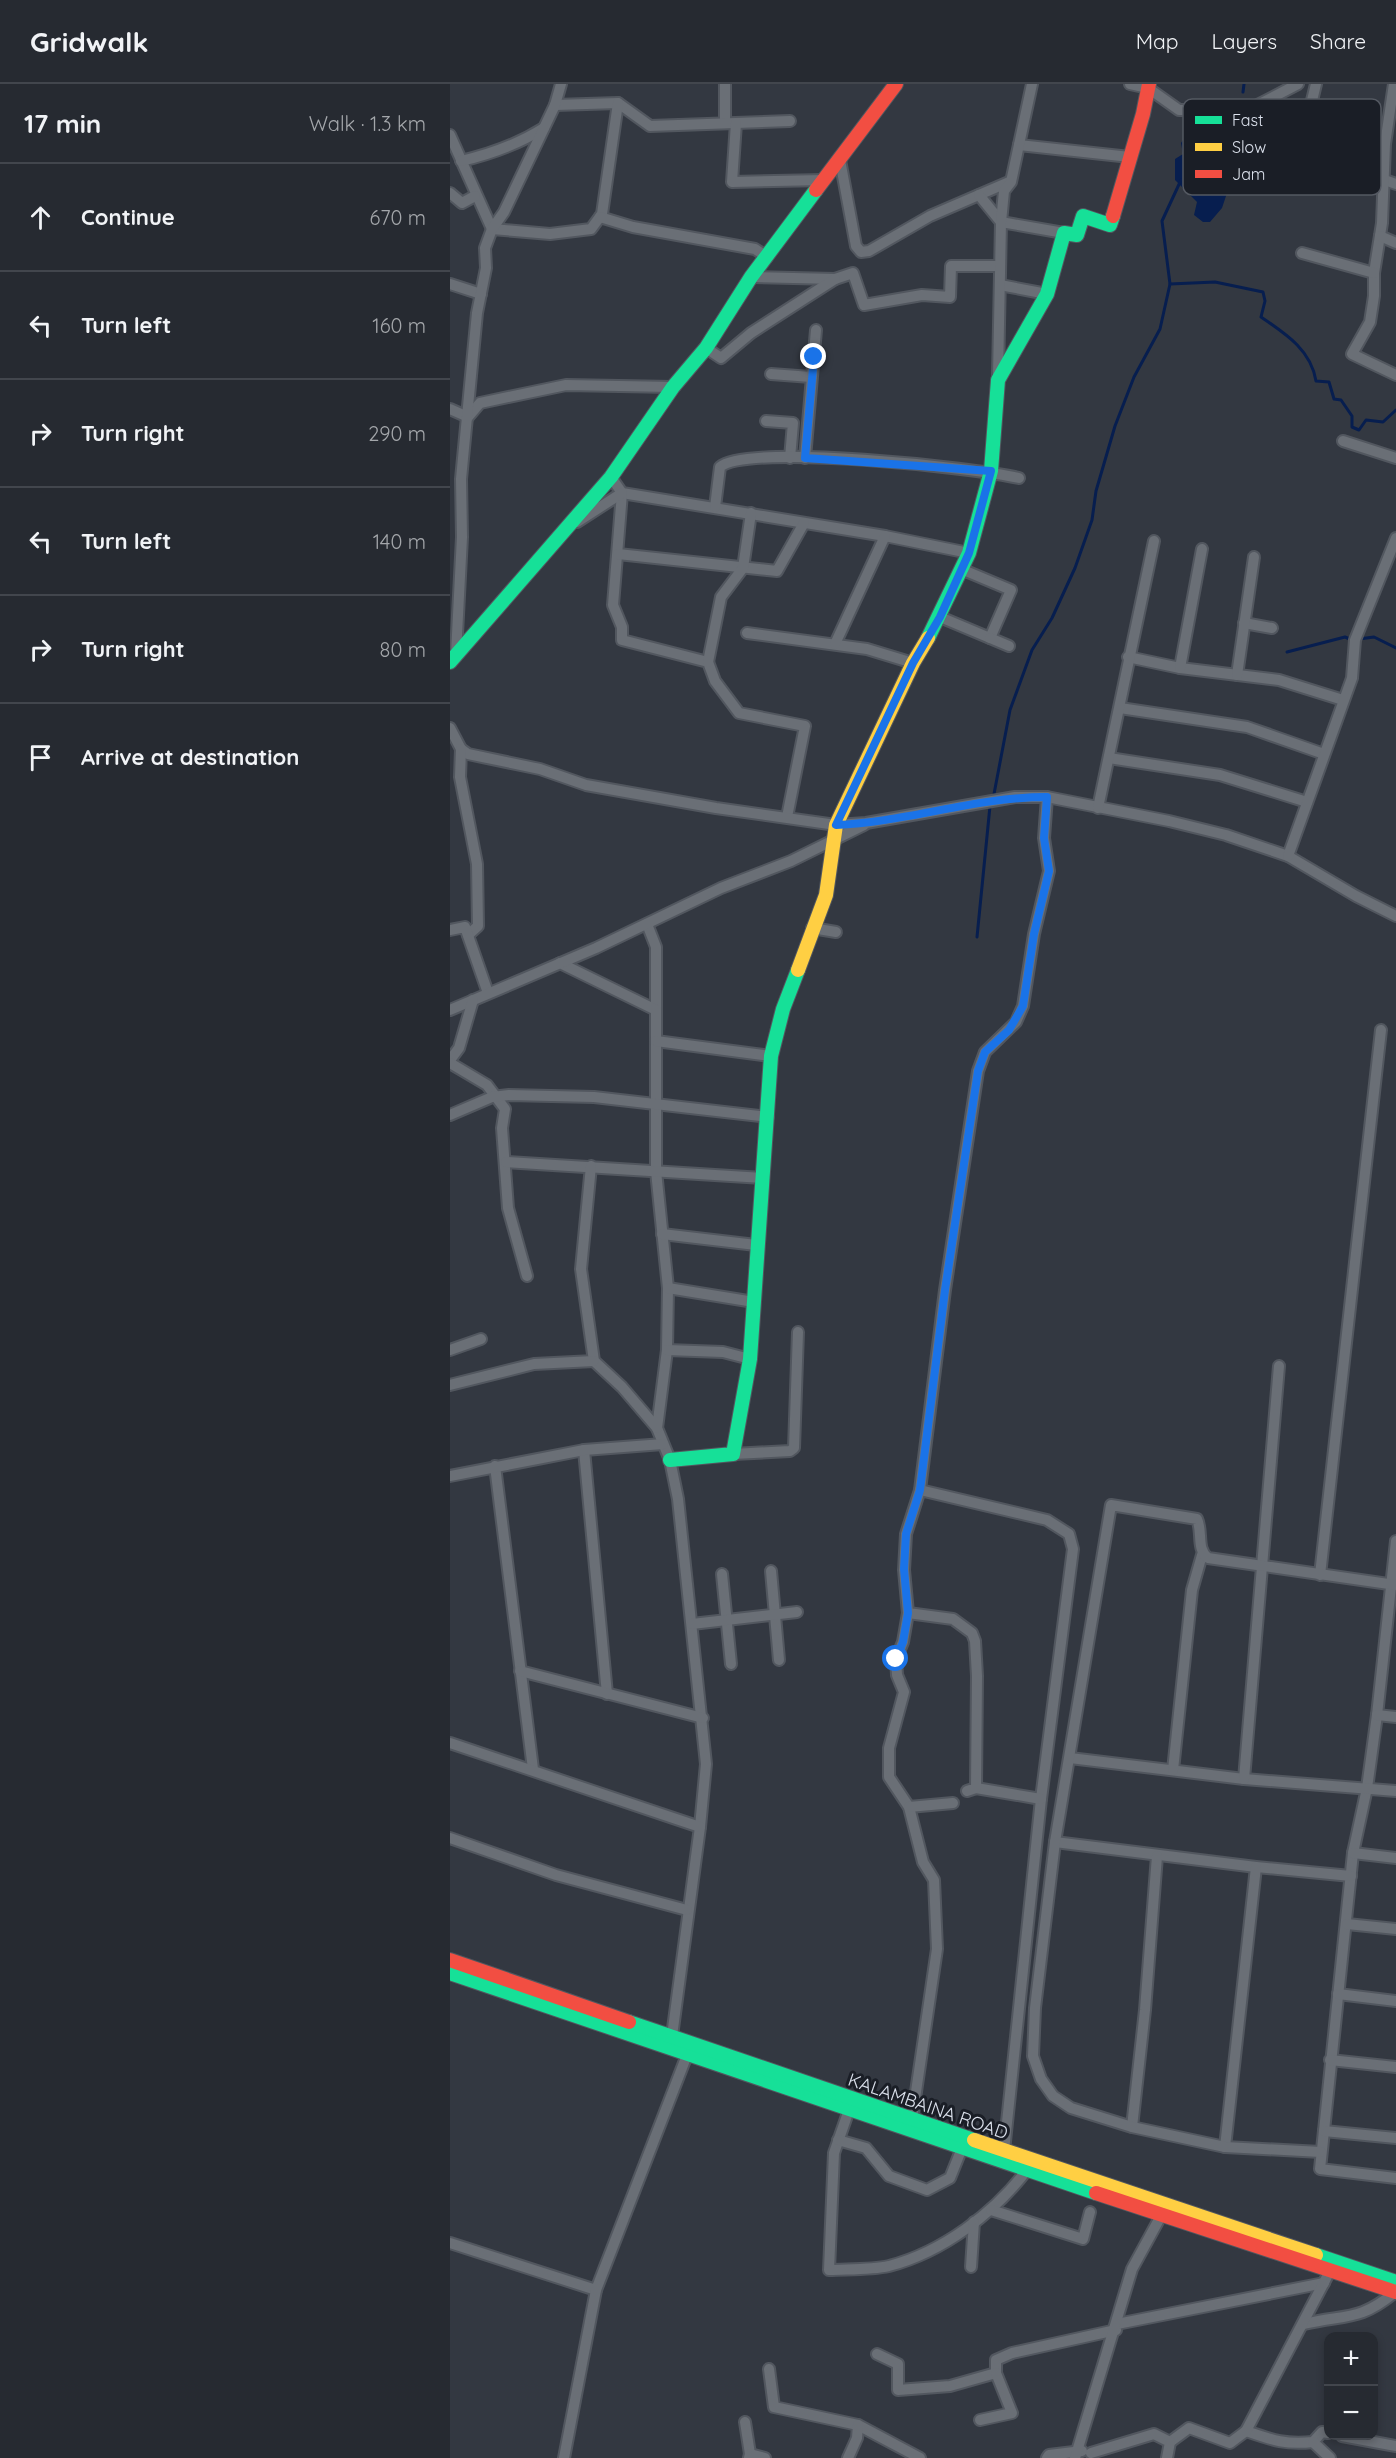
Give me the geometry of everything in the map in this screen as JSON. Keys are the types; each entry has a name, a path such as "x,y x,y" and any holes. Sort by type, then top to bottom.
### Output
{"street":[{"path":"453,650 462,537 461,479 485,248 492,229 504,212 555,105 561,84"},
{"path":"725,84 731,123 732,182 824,180"},
{"path":"453,650 571,526 611,477 673,387 706,348 751,277 896,84"},
{"path":"733,1454 750,1359 756,1245 768,1118 771,1056 783,1009 826,895 831,874 836,825 913,663 940,617 969,553 991,471 998,380 1001,222 1004,191 1011,182 1032,84"},
{"path":"1130,84 1148,86 1179,110 1183,110"},
{"path":"1269,99 1298,84"},
{"path":"1312,99 1316,84"},
{"path":"1394,84 1394,102 1385,144 1380,236 1370,322 1352,354 1396,375"},
{"path":"979,195 1001,222 1077,235 1083,216 1110,225 1148,86"},
{"path":"555,105 618,103 650,126 789,121"},
{"path":"492,229 550,234 591,229 600,217 611,165 618,103"},
{"path":"461,161 495,153 523,141 544,128"},
{"path":"450,135 475,196 492,229"},
{"path":"1019,145 1130,157"},
{"path":"840,160 856,246 861,252 869,251 930,216 1011,182"},
{"path":"1381,178 1396,184"},
{"path":"450,193 462,203"},
{"path":"450,208 475,196"},
{"path":"600,217 633,227 755,249 767,257"},
{"path":"998,380 1047,294 1064,233"},
{"path":"1380,236 1396,243"},
{"path":"1302,253 1374,273"},
{"path":"706,348 721,358 751,333 836,279 853,273 864,305 922,295 950,297 951,266 1000,266"},
{"path":"751,277 836,279"},
{"path":"450,284 481,294"},
{"path":"1000,285 1047,294"},
{"path":"805,458 816,330"},
{"path":"771,374 812,377"},
{"path":"468,417 480,403 566,385 673,387"},
{"path":"450,409 468,417"},
{"path":"766,421 793,423 789,458"},
{"path":"1343,441 1396,458"},
{"path":"715,507 718,470 723,465 751,457 805,458 991,471 1019,478"},
{"path":"611,477 622,493 613,605 622,627 622,640 708,662"},
{"path":"571,526 622,493 885,536 969,553"},
{"path":"751,513 743,568 721,597 708,662 715,681 739,712 805,726 787,817"},
{"path":"618,554 777,571 804,523"},
{"path":"835,644 885,536"},
{"path":"1288,856 1352,678 1355,640 1396,538"},
{"path":"1098,808 1154,541"},
{"path":"1180,668 1191,620 1202,549"},
{"path":"1237,675 1254,557"},
{"path":"961,569 1011,590 990,638"},
{"path":"940,617 1009,646"},
{"path":"1244,623 1272,628"},
{"path":"747,633 867,649 913,663"},
{"path":"1128,657 1180,668 1279,680 1343,700"},
{"path":"1120,708 1247,727 1324,754"},
{"path":"450,728 460,749 460,777 477,864 478,926 468,935"},
{"path":"460,749 468,754 540,769 586,785 716,808 836,825 866,824 1015,797 1047,797 1169,821 1226,835 1288,856 1356,896 1396,915"},
{"path":"1109,758 1220,775 1307,802"},
{"path":"912,2119 937,1949 933,1880 923,1862 909,1807 889,1777 888,1756 904,1692 897,1675 896,1659 903,1642 908,1613 904,1569 906,1534 920,1490 945,1290 978,1071 985,1052 1009,1030 1023,1006 1034,934 1049,871 1044,838 1047,797"},
{"path":"450,1010 647,924 721,888 833,841 866,824"},
{"path":"647,924 656,947 656,1171 668,1288 667,1350 657,1428"},
{"path":"450,930 465,927 488,993"},
{"path":"812,928 836,932"},
{"path":"560,963 656,1010"},
{"path":"473,1000 459,1048 450,1061 487,1085 505,1109 502,1128 508,1208 527,1276"},
{"path":"1320,1575 1381,1030"},
{"path":"656,1041 771,1056"},
{"path":"450,1115 496,1097 594,1097 768,1118"},
{"path":"506,1162 763,1178"},
{"path":"591,1166 581,1269 594,1362 628,1394 657,1428 669,1460 678,1500 702,1718 706,1764 700,1827 687,1910 672,2036"},
{"path":"662,1234 756,1245"},
{"path":"668,1288 754,1302"},
{"path":"669,1460 794,1448 798,1332"},
{"path":"450,1350 481,1339"},
{"path":"667,1350 723,1352 750,1359"},
{"path":"450,1385 534,1364 594,1362"},
{"path":"1244,1779 1279,1366"},
{"path":"450,1476 584,1450 663,1444"},
{"path":"584,1450 607,1694"},
{"path":"495,1466 533,1769"},
{"path":"920,1490 1047,1520 1069,1534 1073,1549 1041,1799 1004,2151"},
{"path":"1173,1770 1192,1590 1202,1554 1200,1526 1197,1519 1111,1504 1102,1547 1055,1842 1035,2008 1033,2056 1041,2079 1053,2096 1071,2108 1132,2127 1225,2147 1322,2152"},
{"path":"1396,1541 1391,1638 1353,1853 1320,2169 1396,2178"},
{"path":"1202,1554 1219,1561 1395,1585"},
{"path":"771,1571 779,1660"},
{"path":"722,1574 731,1664"},
{"path":"692,1624 797,1612"},
{"path":"908,1613 953,1619 972,1633 977,1676 971,1790 1041,1799"},
{"path":"520,1671 702,1718"},
{"path":"1377,1715 1396,1717"},
{"path":"450,1743 700,1827"},
{"path":"1070,1758 1244,1779 1396,1791"},
{"path":"909,1807 953,1803"},
{"path":"450,1838 556,1875 687,1910"},
{"path":"1055,1842 1256,1868 1351,1876"},
{"path":"1353,1853 1396,1858"},
{"path":"1132,2127 1145,2010 1157,1856"},
{"path":"1225,2147 1256,1868"},
{"path":"1347,1924 1396,1929"},
{"name":"KALAMBAINA ROAD","path":"450,1960 1396,2289"},
{"name":"KALAMBAINA ROAD","path":"450,1973 1162,2214 1327,2277 1396,2289"},
{"path":"1338,1995 1396,2001"},
{"path":"564,2458 596,2290 687,2055"},
{"path":"1330,2060 1396,2067"},
{"path":"849,2109 834,2153 830,2191 829,2270 887,2267 909,2259 992,2211 1027,2170"},
{"path":"1324,2131 1396,2138"},
{"path":"838,2140 866,2148 890,2176 927,2190 950,2178 962,2148"},
{"path":"992,2211 1083,2239 1090,2212"},
{"path":"1076,2454 1132,2269 1162,2214"},
{"path":"971,2267 974,2222"},
{"path":"450,2243 596,2290"},
{"path":"1167,2458 1170,2442 1189,2428 1230,2443 1246,2431 1327,2277"},
{"path":"980,2420 1012,2413 996,2373 996,2360 1012,2353 1327,2277"},
{"path":"1304,2324 1330,2318 1344,2319 1374,2309 1396,2289"},
{"path":"877,2354 898,2364 898,2390 950,2386 996,2373"},
{"path":"769,2369 774,2407 858,2425 920,2458"},
{"path":"745,2422 750,2456 765,2458"},
{"path":"848,2458 857,2438 858,2425"},
{"path":"1246,2431 1282,2444 1313,2442 1324,2432"},
{"path":"1047,2458 1049,2455 1093,2455 1154,2434 1170,2442"},
{"path":"1364,2440 1396,2446"},
{"path":"1313,2442 1330,2458"}],"water":[{"path":"1183,154 1183,188 1175,180 1175,159"},
{"path":"1190,195 1226,195 1222,208 1210,222 1203,222 1194,215 1197,202"}],"waterway":[{"path":"1243,92 1244,84"},
{"path":"994,794 1010,710 1032,650 1052,618 1075,568 1092,520 1096,491 1115,426 1134,377 1160,329 1170,284 1162,221 1181,180"},
{"path":"1170,284 1215,282 1263,292 1265,301 1261,317 1288,337 1303,352 1309,360 1316,381 1329,382 1334,399 1341,400 1352,416 1352,427 1359,430 1366,420 1383,422 1396,410"},
{"path":"1287,652 1345,637 1352,640"},
{"path":"1359,639 1374,637 1396,648"},
{"path":"977,937 990,806"}],"traffic: fast":[{"path":"450,662 611,477 673,387 706,348 751,277 816,190"},
{"path":"928,638 969,553 991,471 998,380 1047,294 1064,233 1077,235 1083,216 1110,225 1113,216"},
{"path":"670,1460 733,1454 750,1359 771,1056 783,1009 798,970"},
{"path":"450,1973 1096,2193"},
{"path":"629,2022 974,2140"},
{"path":"1316,2255 1396,2282"}],"traffic: slow":[{"path":"798,970 826,895 836,825 913,663 928,638"},
{"path":"974,2140 1316,2255"}],"traffic: jam":[{"path":"816,190 896,84"},
{"path":"1113,216 1143,114 1149,84"},
{"path":"450,1960 629,2022"},
{"path":"1096,2193 1396,2292"}],"route":[{"path":"814,357 805,458 991,471 969,553 940,617 913,663 836,825 866,824 1015,797 1047,797 1044,838 1049,871 1046,892 1034,934 1023,1006 1016,1022 985,1052 978,1071 945,1290 920,1490 906,1534 904,1569 908,1613 906,1633 896,1659"}]}
